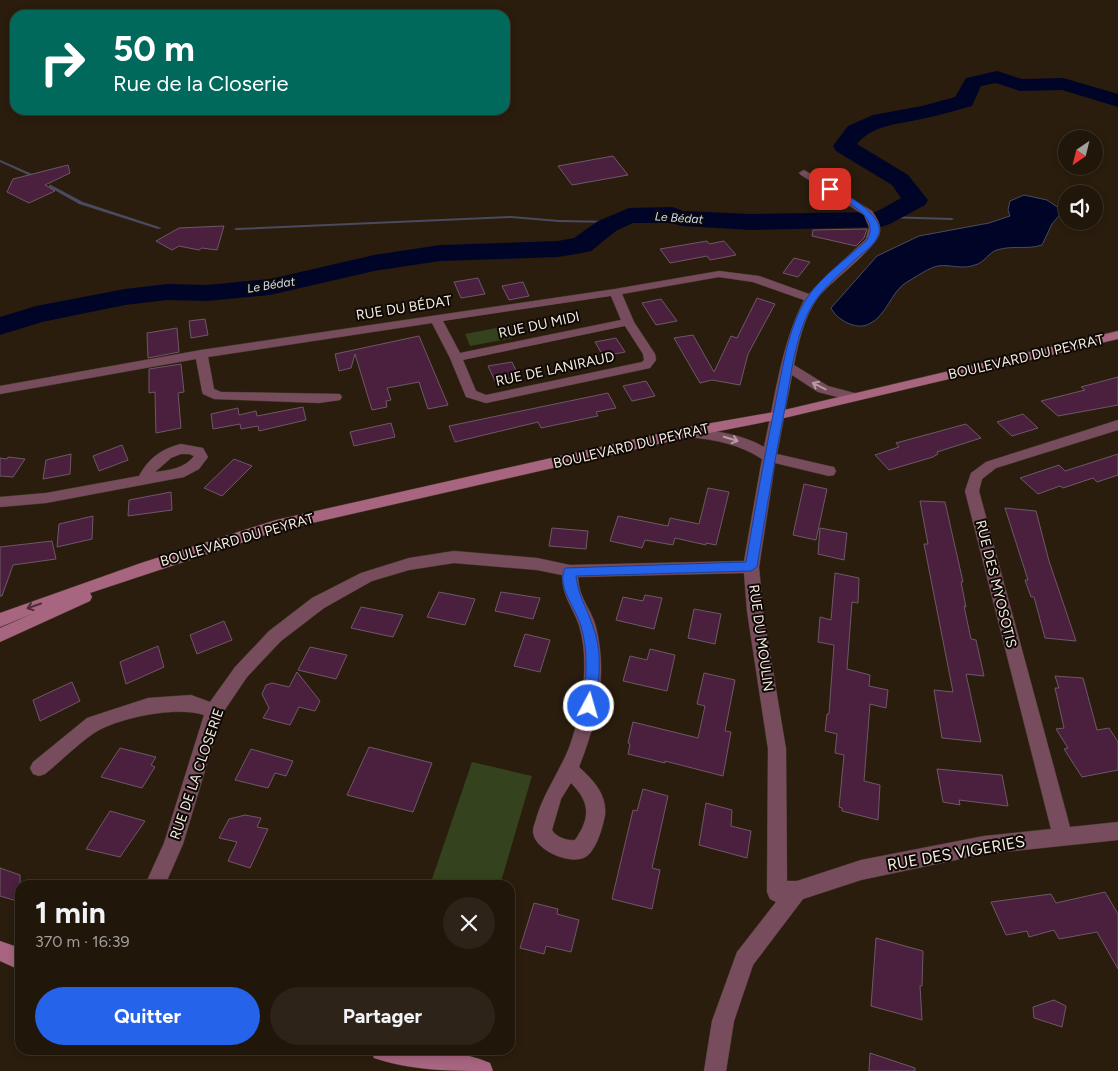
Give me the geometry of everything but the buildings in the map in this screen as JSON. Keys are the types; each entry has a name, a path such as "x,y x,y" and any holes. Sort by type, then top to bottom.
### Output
{"main road":[{"name":"BOULEVARD DU PEYRAT","path":"146,567 276,526 689,432 780,415 1118,335"},
{"path":"0,620 25,609 146,567"},
{"path":"0,635 73,603 146,567"},
{"path":"0,951 15,957"},
{"path":"406,1055 482,1071"}],"street":[{"name":"RUE DU MOULIN","path":"797,891 777,892 777,749 755,611 751,567 788,368 802,316 811,299 824,284 871,241 876,232 874,223 868,213 804,174"},
{"name":"RUE DU BÉDAT","path":"0,390 201,354 615,292 719,274 736,274 784,287 811,299"},
{"name":"RUE DE LANIRAUD","path":"435,318 456,358 471,394 486,399 646,365 650,360 649,354 628,322 615,292"},
{"name":"RUE DU MIDI","path":"456,358 628,322"},
{"path":"201,354 208,391 219,396 320,400 336,397"},
{"path":"788,368 823,389 853,397"},
{"name":"RUE DES MYOSOTIS","path":"1063,837 972,490 976,478 991,465 1118,426"},
{"path":"689,432 721,436 750,445 770,457 829,471"},
{"path":"0,502 46,498 143,480"},
{"name":"RUE DE LA CLOSERIE","path":"157,880 173,844 214,711 241,672 275,636 318,603 367,577 409,564 454,557 537,564 570,571 751,567"},
{"path":"569,769 584,732 594,660 587,625 571,591 570,571"},
{"path":"39,768 93,724 148,706 191,703 214,711"},
{"name":"RUE DES VIGERIES","path":"797,891 861,870 984,845 1118,831"},
{"path":"715,1071 723,1021 744,959 797,891"}],"green space":[{"path":"506,326 512,338 470,346 465,334"},
{"path":"472,762 532,776 501,880 432,880"}],"water":[{"path":"1024,195 1047,200 1058,208 1058,217 1052,224 1042,245 997,250 978,264 970,266 938,266 931,268 902,286 885,310 875,320 864,326 847,323 837,316 831,308 877,256 919,236 989,223 1010,216 1008,210 1010,201"}],"waterway":[{"name":"Le Bédat","path":"0,326 36,315 125,297 167,292 207,293 270,287 374,263 440,253 558,249 582,245 607,226 629,216 672,215 682,218 751,222 881,219 916,200 900,180 844,146 856,131 881,120 924,112 964,101 973,82 997,77 1020,85 1063,84 1118,101"},
{"path":"0,161 38,178"},
{"path":"50,186 81,203 160,228"},
{"path":"236,229 511,217 559,221 614,222"},
{"path":"885,217 952,219"}],"route":[{"path":"589,706 594,660 587,625 571,591 570,571 751,567 766,474 780,415 789,359 802,316 811,299 824,284 871,241 876,232 874,223 868,213 830,189"}]}
